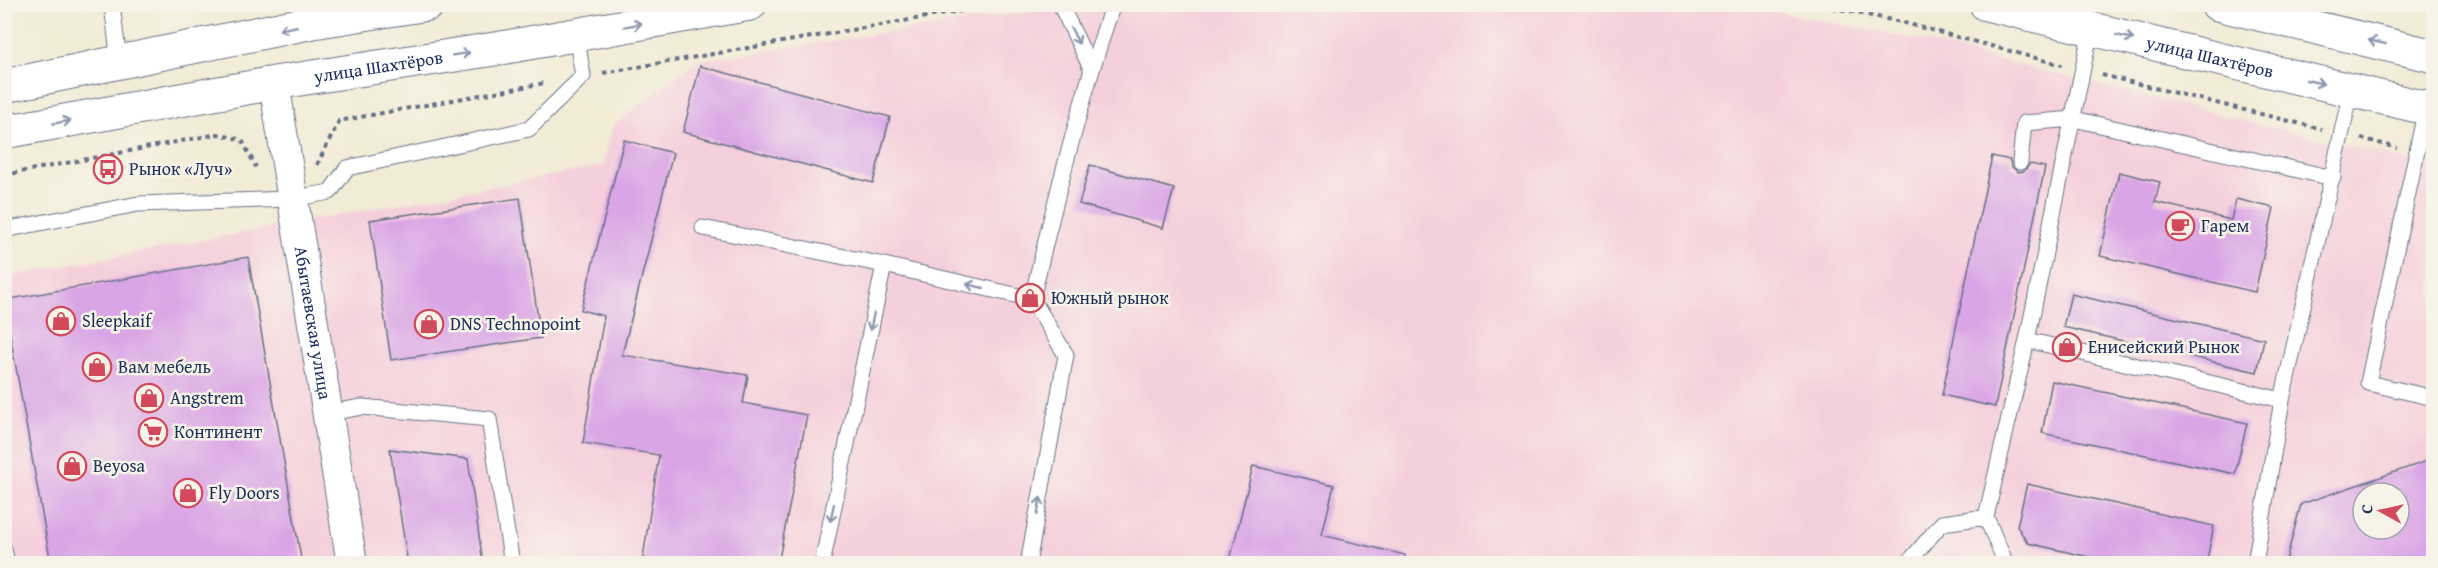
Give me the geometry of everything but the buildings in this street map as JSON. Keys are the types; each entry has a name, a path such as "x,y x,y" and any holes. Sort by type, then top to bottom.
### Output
{"main road":[{"path":"4,86 313,22 428,4"},
{"name":"улица Шахтёров","path":"4,132 274,83 750,4"},
{"name":"улица Шахтёров","path":"1986,4 2430,109"},
{"path":"2217,4 2433,56"}],"street":[{"name":"Абытаевская улица","path":"274,83 352,564"}],"lane":[{"path":"112,4 119,62"},
{"path":"1060,4 1091,68"},
{"path":"1028,564 1065,355 1032,299 1064,165 1091,68 1113,4"},
{"path":"2006,564 1986,517 2027,340 2091,29"},
{"path":"4,230 138,204 291,199 330,192 347,168 529,129 583,76 576,34"},
{"path":"2255,564 2282,400 2351,91"},
{"path":"2430,109 2416,152 2368,383 2433,398"},
{"path":"2020,162 2024,123 2074,119 2332,178"},
{"path":"703,228 884,265 1032,299"},
{"path":"822,564 884,265"},
{"path":"2027,340 2282,400"},
{"path":"327,412 362,407 489,419 512,564"},
{"path":"1907,564 1942,523 1986,517"},
{"path":"4,549 7,564"}],"path":[{"path":"315,169 339,121 583,76 1002,4"},
{"path":"1815,4 1901,22 2416,152"},
{"path":"4,174 218,134 242,140 255,162 257,171"}],"shaded area":[{"path":"1083,4 1738,5 1897,35 2433,167 2433,563 5,564 5,277 603,166 613,126 698,60"}],"place":[{"name":"Рынок «Луч»","path":"108,169"},
{"name":"Гарем","path":"2180,226"},
{"name":"Южный рынок","path":"1030,298"},
{"name":"Sleepkaif","path":"61,321"},
{"name":"DNS Technopoint","path":"429,324"},
{"name":"Енисейский Рынок","path":"2067,347"},
{"name":"Вам мебель","path":"97,367"},
{"name":"Angstrem","path":"149,398"},
{"name":"Континент","path":"153,432"},
{"name":"Beyosa","path":"72,466"},
{"name":"Fly Doors","path":"188,493"}]}
